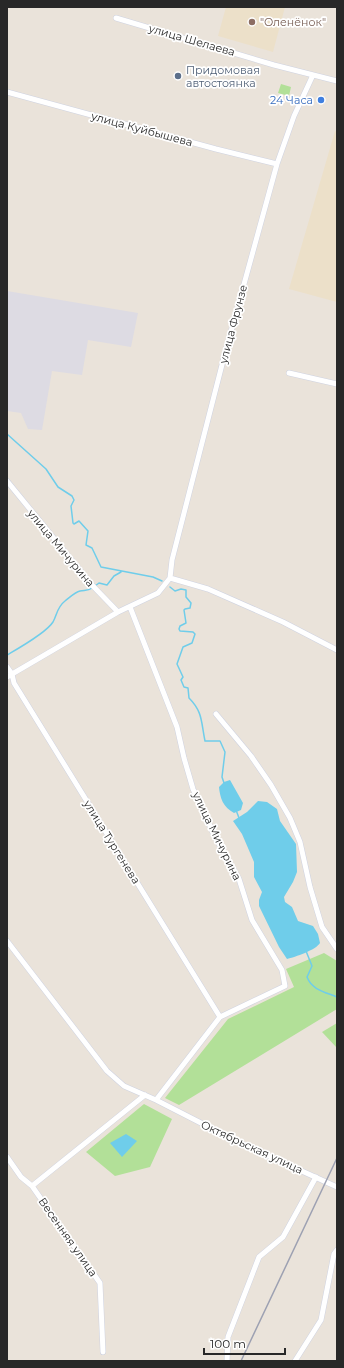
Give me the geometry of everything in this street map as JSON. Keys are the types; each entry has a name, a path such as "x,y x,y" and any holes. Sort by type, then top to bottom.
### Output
{"street":[{"name":"улица Шелаева","path":"116,18 337,81"},
{"name":"улица Фрунзе","path":"170,578 172,560 224,357 276,164 294,116 313,75"},
{"name":"улица Куйбышева","path":"7,92 276,164"},
{"path":"289,373 337,384"},
{"name":"улица Мичурина","path":"7,481 92,585 118,612"},
{"path":"9,676 118,612 158,593 170,578 208,589 283,622 337,650"},
{"name":"улица Мичурина","path":"130,607 177,727 193,789 215,837 239,879 252,920 282,970 285,986 220,1016"},
{"name":"улица Тургенева","path":"7,667 9,676 220,1016"},
{"path":"216,714 271,785 290,818 300,842 310,887 322,927 337,949"},
{"name":"Октябрьская улица","path":"7,942 107,1071 124,1086 156,1100 240,1143 337,1187"},
{"path":"156,1100 220,1016"},
{"path":"32,1186 145,1096"},
{"name":"Весенняя улица","path":"7,1157 22,1177 32,1186 100,1283 103,1352"},
{"name":"Октябрьская улица","path":"227,1361 228,1337 259,1257 283,1237 316,1177"},
{"path":"295,1361 321,1320 334,1254 337,1250"}],"shaded area":[{"name":"\"Оленёнок\"","path":"226,7 285,7 273,52 218,36"},
{"path":"335,131 337,132 337,302 289,289"},
{"path":"7,291 138,313 131,347 88,340 82,375 52,371 42,430 28,429 21,413 7,411"}],"green space":[{"path":"281,84 291,87 289,96 278,93"},
{"path":"324,953 337,961 337,1009 179,1105 165,1098 228,1019 294,987 286,969"},
{"path":"337,1023 337,1048 322,1032"},
{"path":"144,1104 172,1119 150,1167 115,1176 86,1152"}],"water":[{"path":"230,780 243,803 241,810 234,813 227,808 219,791 219,787 224,782"},
{"path":"258,801 267,802 277,809 280,821 296,844 297,872 284,897 285,902 292,907 298,921 313,926 318,934 320,943 310,951 287,959 279,947 259,906 259,900 262,892 254,877 254,862 242,834 233,821 247,812"},
{"path":"126,1134 137,1141 122,1157 110,1143"}],"waterway":[{"path":"7,434 46,469 58,487 72,496 74,500 71,506 73,523 74,524 79,521 88,531 86,545 92,548 101,567 153,577 162,581"},
{"path":"95,586 99,583 107,585 114,576 121,572"},
{"path":"170,587 175,591 181,589 186,590 186,597 191,603 190,608 184,610 186,623 180,626 179,629 180,631 193,632 195,634 192,643 183,647 177,664 183,677 181,680 184,687 188,688 189,698 194,703 199,713 205,741 220,741 225,752 222,777 224,783"},
{"path":"7,655 45,631 53,622 62,603 72,595 92,588"},
{"path":"236,810 239,818"},
{"path":"306,951 312,966 307,977 309,981 319,990 337,997"}],"railway":[{"path":"241,1361 337,1158"}],"place":[{"name":"\"Оленёнок\"","path":"252,22"},
{"name":"Придомовая автостоянка","path":"178,76"},
{"name":"24 Часа","path":"321,100"}]}
